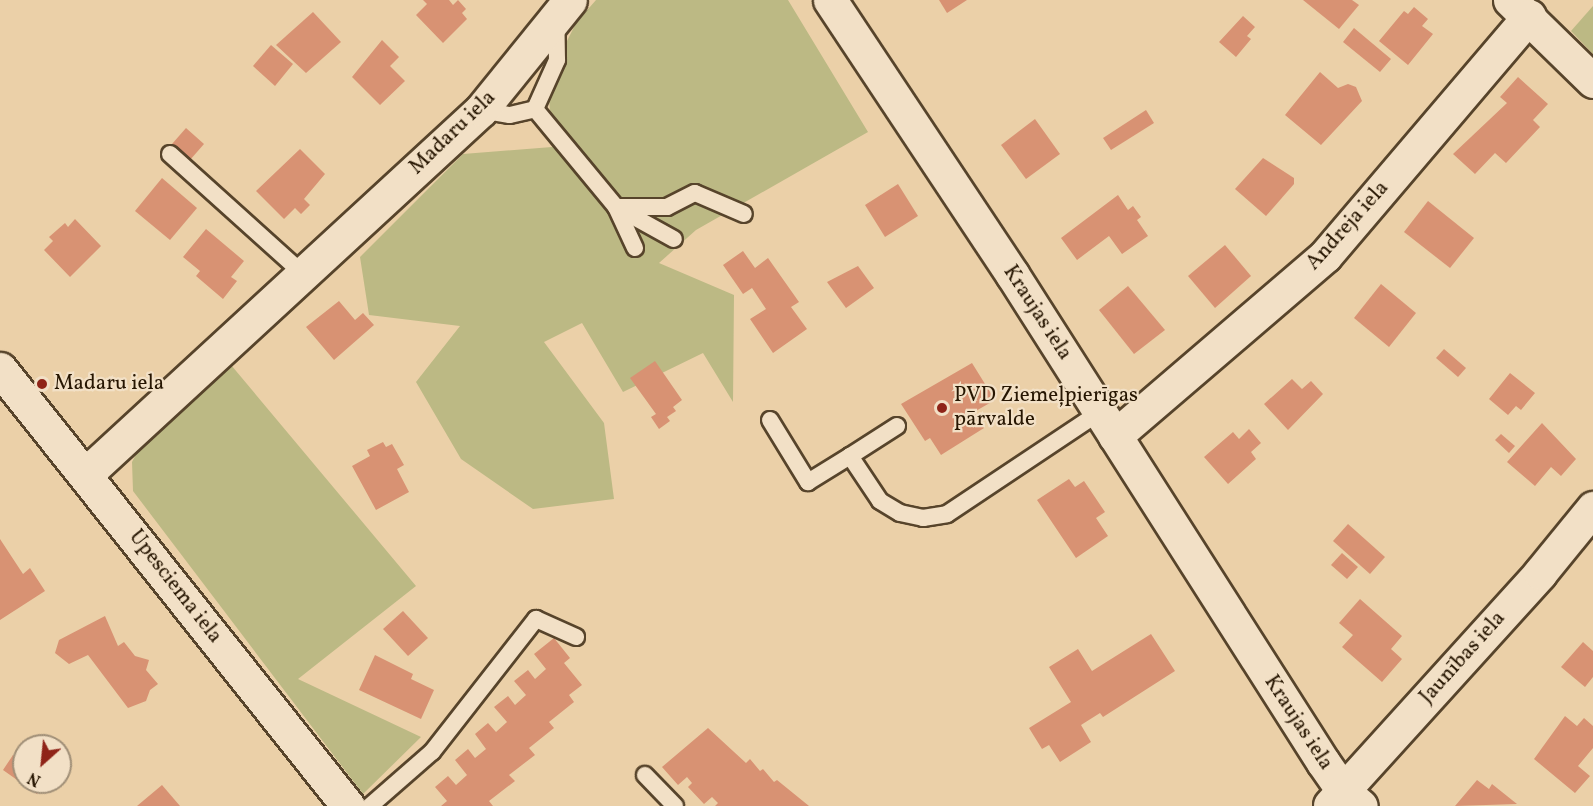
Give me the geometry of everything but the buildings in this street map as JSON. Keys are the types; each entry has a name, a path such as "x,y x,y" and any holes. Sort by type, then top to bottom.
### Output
{"street":[{"name":"Kraujas iela","path":"830,0 1107,424 1344,801"},
{"name":"Andreja iela","path":"1107,424 1325,256 1520,8"},
{"path":"1520,8 1593,81"},
{"name":"Madaru iela","path":"86,474 481,110 563,9"},
{"name":"Upesciema iela","path":"0,369 86,474 348,806"},
{"name":"Jaunības iela","path":"1344,801 1593,508"}],"lane":[{"path":"535,109 557,60 563,9"},
{"path":"481,110 510,115 535,109"},
{"path":"535,109 616,207 635,248"},
{"path":"170,154 302,273"},
{"path":"616,207 667,207 695,193 744,214"},
{"path":"616,207 674,239"},
{"path":"770,420 808,482 897,426"},
{"path":"850,456 880,501 900,513 923,518 947,514 1107,424"},
{"path":"370,806 432,752 536,619 576,637"},
{"path":"645,775 675,806"}],"shaded area":[{"path":"596,0 788,0 868,132 696,230 659,263 734,295 733,402 703,353 623,392 582,323 544,342 604,423 614,499 533,509 461,459 416,382 460,326 369,315 360,257 463,154 552,147 548,79 576,23"},
{"path":"1593,6 1593,54 1571,31"},
{"path":"226,359 416,586 298,679 421,737 363,794 133,491 132,462 144,439"}],"place":[{"name":"Madaru iela","path":"42,384"},
{"name":"PVD Ziemeļpierīgas pārvalde","path":"942,408"}]}
